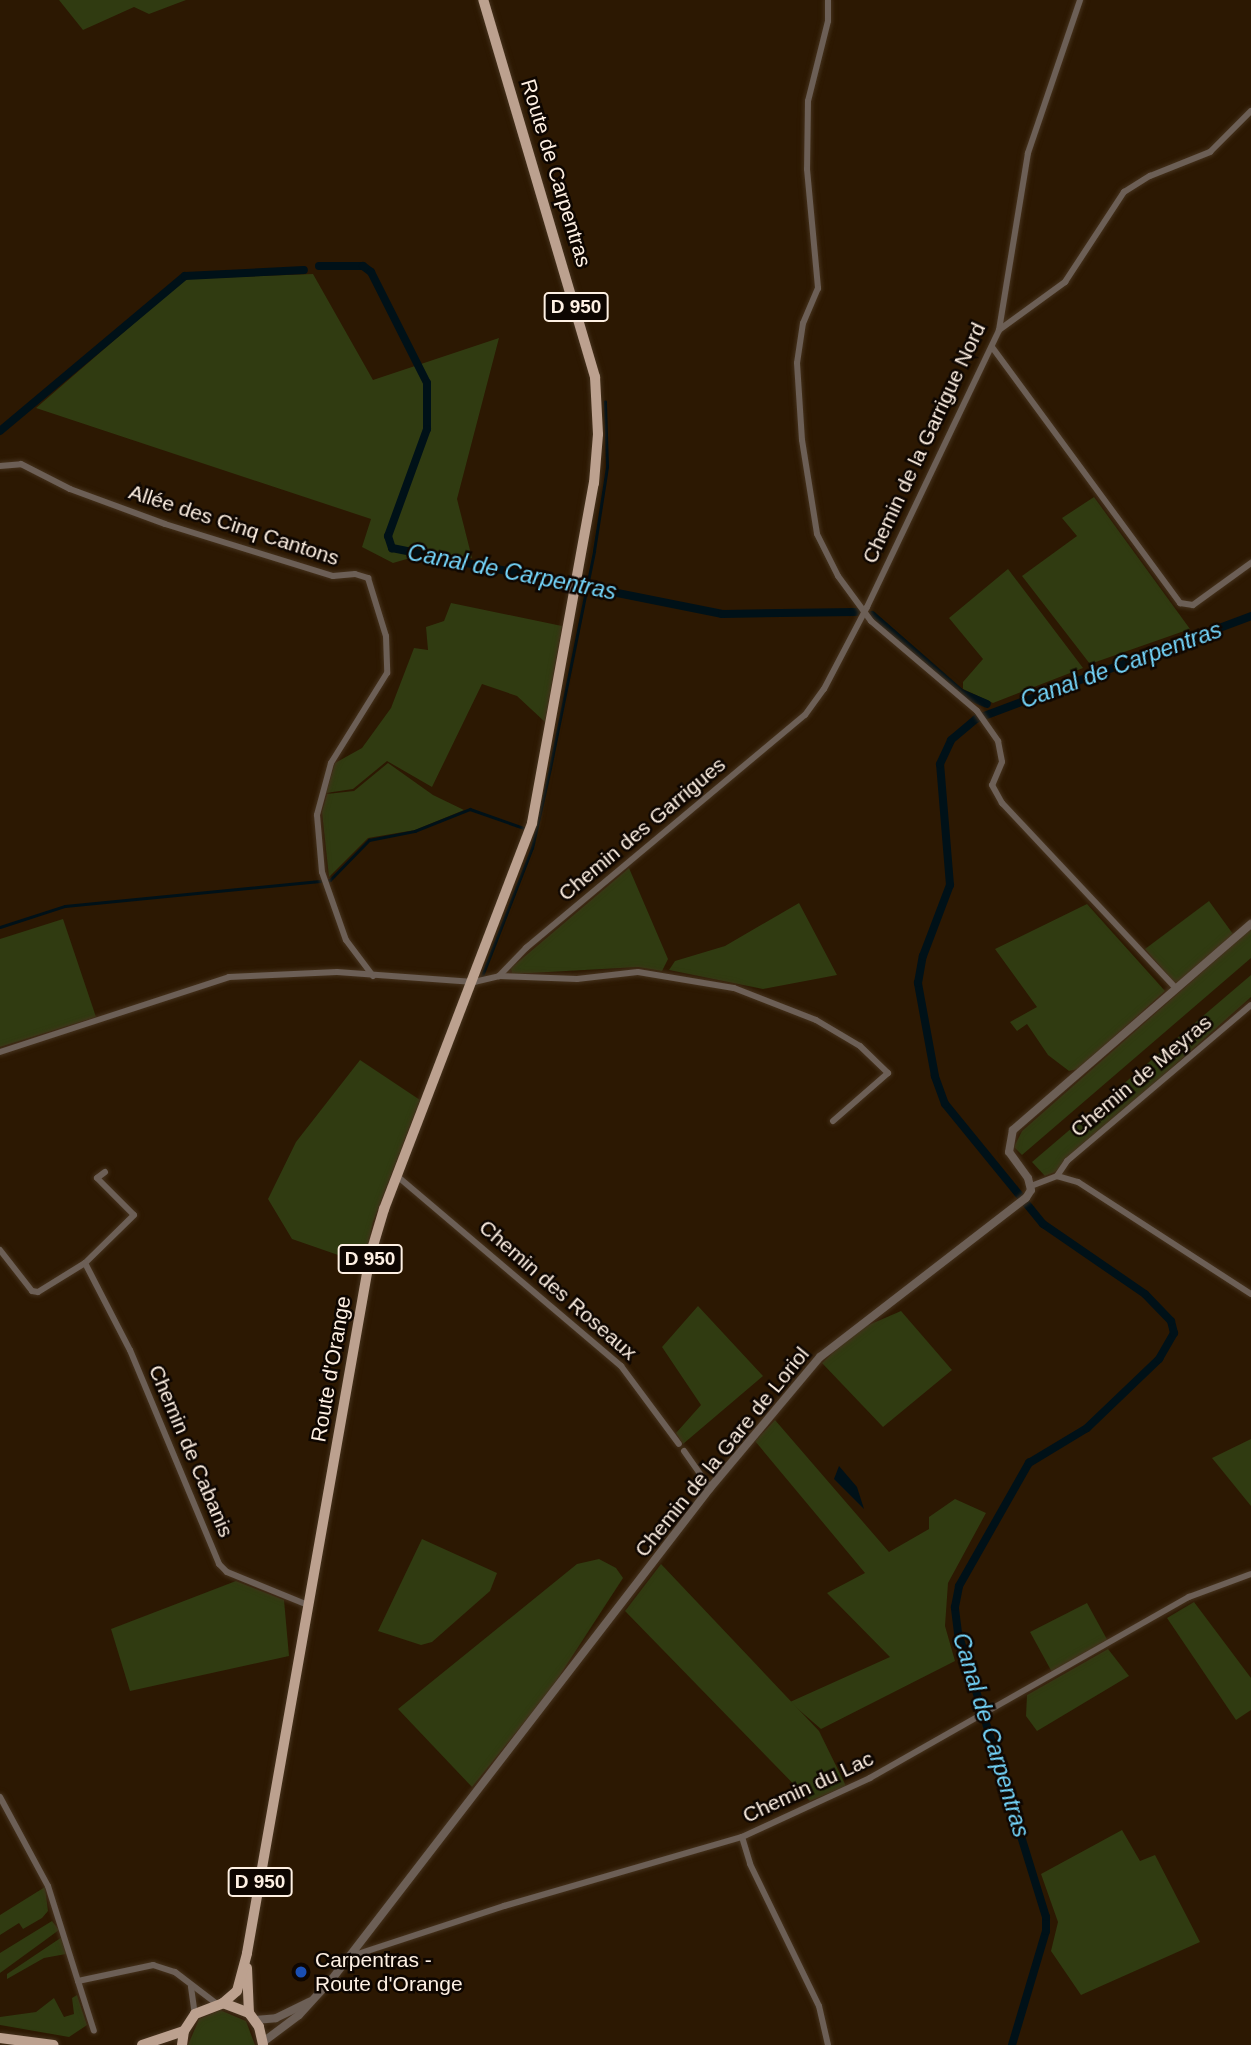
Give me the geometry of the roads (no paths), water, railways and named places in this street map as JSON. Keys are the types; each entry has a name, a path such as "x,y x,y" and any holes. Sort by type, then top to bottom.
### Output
{"main road":[{"name":"Route de Carpentras","path":"483,0 576,304 596,387 597,454 589,519 550,731"},
{"name":"Route d'Orange","path":"220,2004 237,1991 247,1953 370,1256 397,1176 521,859 550,731"},
{"name":"Route d'Orange","path":"247,1953 252,2017"},
{"path":"182,2045 184,2031 195,2014 220,2004 252,2017"},
{"name":"D 950","path":"252,2017 263,2043"},
{"path":"142,2045 184,2031"},
{"path":"0,2038 54,2045"}],"street":[{"path":"828,0 828,21 808,101 807,169 817,241 818,288 803,323 797,379 817,534 864,613 979,714 1003,752 992,785 1002,803 1175,990"},
{"name":"Chemin de la Garrigue Nord","path":"824,689 864,613 999,330 1028,153 1080,0"},
{"path":"999,330 1065,282 1124,192 1150,176 1210,152 1251,111"},
{"path":"992,347 1180,603 1193,605 1251,564"},
{"name":"Allée des Cinq Cantons","path":"0,466 21,464 70,489 130,511 333,576 355,574 368,578 386,636 387,673 331,763 317,815 322,872 346,940 373,976"},
{"name":"Chemin des Garrigues","path":"499,976 526,948 805,715 824,689"},
{"path":"1251,924 1013,1130 1008,1143 1013,1158 1031,1185 1057,1176 1078,1182 1251,1294"},
{"path":"0,1052 229,978 337,972 474,982 499,976 577,979 638,972 734,988 816,1020 860,1046 888,1073 832,1121"},
{"name":"Chemin de Meyras","path":"1057,1176 1067,1160 1251,1005"},
{"path":"0,1250 32,1291 38,1292 85,1263 134,1216 97,1178 105,1172"},
{"name":"Chemin des Roseaux","path":"397,1176 621,1366 679,1444"},
{"name":"Chemin de la Gare de Loriol","path":"263,2043 311,2001 348,1957 710,1488 836,1341 1023,1200 1031,1185"},
{"name":"Chemin de Cabanis","path":"85,1263 130,1350 219,1564 226,1572 309,1605"},
{"path":"684,1451 710,1488"},
{"name":"Chemin du Lac","path":"348,1957 504,1906 742,1837 819,1804 987,1715 1189,1597 1251,1574"},
{"path":"0,1797 36,1859 94,2031"},
{"path":"742,1837 750,1864 819,2006 828,2045"},
{"path":"78,1981 153,1965 175,1972 220,2004"},
{"path":"191,1985 195,2014"},
{"name":"Chemin de la Gare de Loriol","path":"252,2017 276,2018 311,2001"}],"waterway":[{"name":"Canal de Carpentras","path":"319,266 363,266 371,272 427,383 427,429 388,536 392,548 722,614 856,612"},
{"name":"Canal de Carpentras","path":"0,431 185,276 304,270"},
{"path":"482,976 532,848 550,768 594,551 607,467 605,402"},
{"name":"Canal de Carpentras","path":"872,615 961,693 987,704"},
{"name":"Canal de Carpentras","path":"1012,2045 1046,1931 1046,1917 958,1633 955,1607 959,1586 1029,1463 1087,1428 1159,1359 1174,1333 1171,1321 1145,1294 1043,1224 945,1104 935,1076 918,983 923,956 950,885 940,764 951,740 976,719 1251,616"},
{"path":"0,927 65,906 330,880 369,840 415,831 470,809 524,828"}],"place":[{"name":"Carpentras - Route d'Orange","path":"301,1972"}]}
